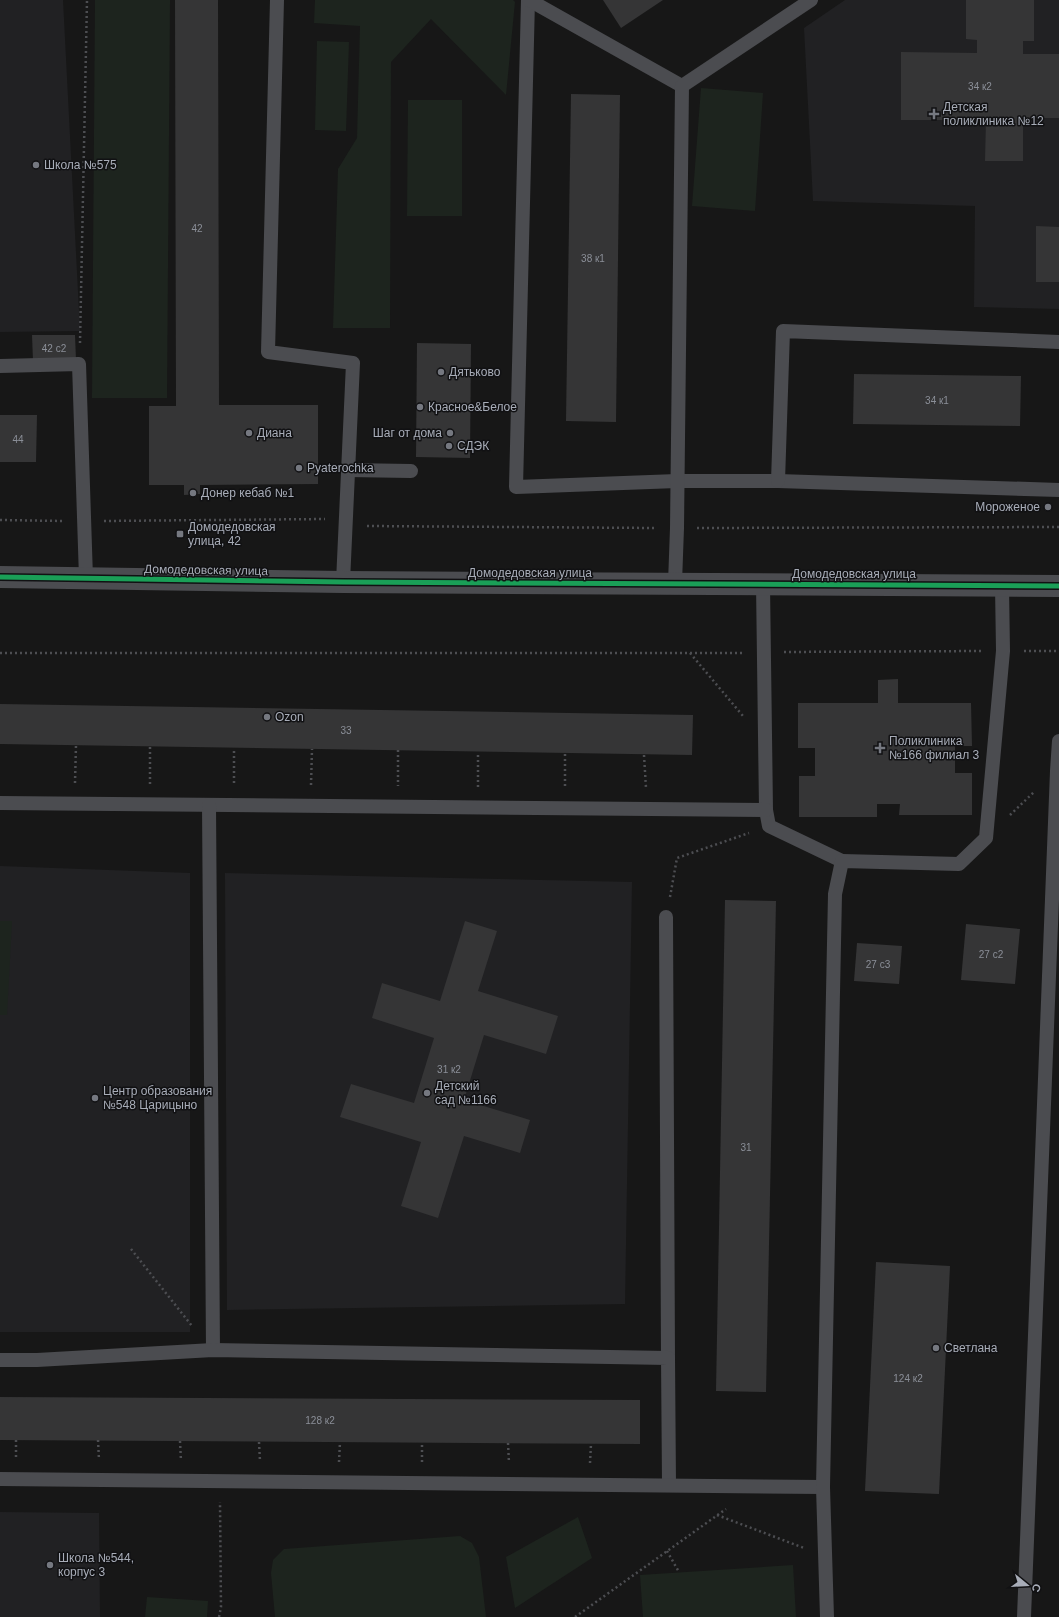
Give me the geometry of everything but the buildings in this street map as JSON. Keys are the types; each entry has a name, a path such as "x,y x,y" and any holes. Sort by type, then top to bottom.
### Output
{"street":[{"name":"Домодедовская улица","path":"0,577 344,582 1059,586"}],"lane":[{"path":"277,0 268,352 353,363 344,582"},
{"path":"682,86 529,0 516,487 677,481 778,481 1059,490"},
{"path":"682,86 811,0"},
{"path":"675,583 677,528 682,86"},
{"path":"778,481 783,331 1059,342"},
{"path":"0,366 79,364 86,578"},
{"path":"348,470 411,472"},
{"path":"763,584 766,810 769,826 842,861 959,864 986,838 1003,651 1002,586"},
{"path":"1024,1617 1056,771 1059,741"},
{"path":"0,803 766,810"},
{"path":"209,805 213,1350"},
{"path":"828,1617 823,1487 835,894 842,861"},
{"path":"666,917 668,1485"},
{"path":"0,1360 37,1360 213,1350 668,1358"},
{"path":"0,1479 823,1487"}],"path":[{"path":"79,364 87,0"},
{"path":"0,520 84,521 346,519 362,526 677,528 1059,527"},
{"path":"0,653 1059,652"},
{"path":"690,653 744,717"},
{"path":"75,804 76,745"},
{"path":"150,747 150,805"},
{"path":"234,748 234,806"},
{"path":"310,806 312,749"},
{"path":"398,750 398,807"},
{"path":"478,752 478,808"},
{"path":"565,754 566,809"},
{"path":"644,755 647,810"},
{"path":"986,838 1056,771"},
{"path":"666,917 677,858 769,826"},
{"path":"131,1249 190,1324 213,1350"},
{"path":"219,1617 221,1607 220,1481"},
{"path":"575,1617 757,1486"},
{"path":"717,1515 825,1556"},
{"path":"667,1552 679,1572"}],"shaded area":[{"name":"Школа №575","path":"0,0 63,0 80,331 0,332"},
{"path":"95,0 170,0 167,398 92,398"},
{"path":"315,0 513,0 515,2 506,95 431,19 391,62 390,328 333,328 338,169 357,138 360,26 314,23"},
{"name":"Детская поликлиника №12","path":"845,0 1059,0 1059,309 974,307 975,206 813,201 804,28"},
{"path":"317,41 349,42 346,131 315,130"},
{"path":"701,88 763,93 755,211 692,206"},
{"path":"408,100 462,100 462,216 407,216"},
{"name":"Центр образования №548 Царицыно","path":"0,866 190,873 190,1332 0,1332"},
{"name":"Детский сад №1166","path":"225,873 632,882 625,1304 227,1310"},
{"path":"0,921 12,921 7,1015 0,1015"},
{"name":"Школа №544, корпус 3","path":"0,1512 99,1513 100,1617 0,1617"},
{"path":"578,1517 592,1558 515,1608 506,1557"},
{"path":"460,1536 472,1543 479,1557 486,1617 275,1617 271,1573 273,1560 284,1549"},
{"path":"793,1565 796,1617 643,1617 640,1575"},
{"path":"147,1597 208,1601 207,1617 145,1617"}],"cycle path":[{"path":"0,577 343,582 1059,586"}],"place":[{"name":"Детская поликлиника №12","path":"934,114"},
{"name":"Школа №575","path":"36,165"},
{"name":"Дятьково","path":"441,372"},
{"name":"Красное&Белое","path":"420,407"},
{"name":"Диана","path":"249,433"},
{"name":"Шаг от дома","path":"450,433"},
{"name":"СДЭК","path":"449,446"},
{"name":"Pyaterochka","path":"299,468"},
{"name":"Донер кебаб №1","path":"193,493"},
{"name":"Мороженое","path":"1048,507"},
{"name":"Домодедовская улица, 42","path":"180,534"},
{"name":"Ozon","path":"267,717"},
{"name":"Поликлиника №166 филиал 3","path":"880,748"},
{"name":"Детский сад №1166","path":"427,1093"},
{"name":"Центр образования №548 Царицыно","path":"95,1098"},
{"name":"Светлана","path":"936,1348"},
{"name":"Школа №544, корпус 3","path":"50,1565"}]}
